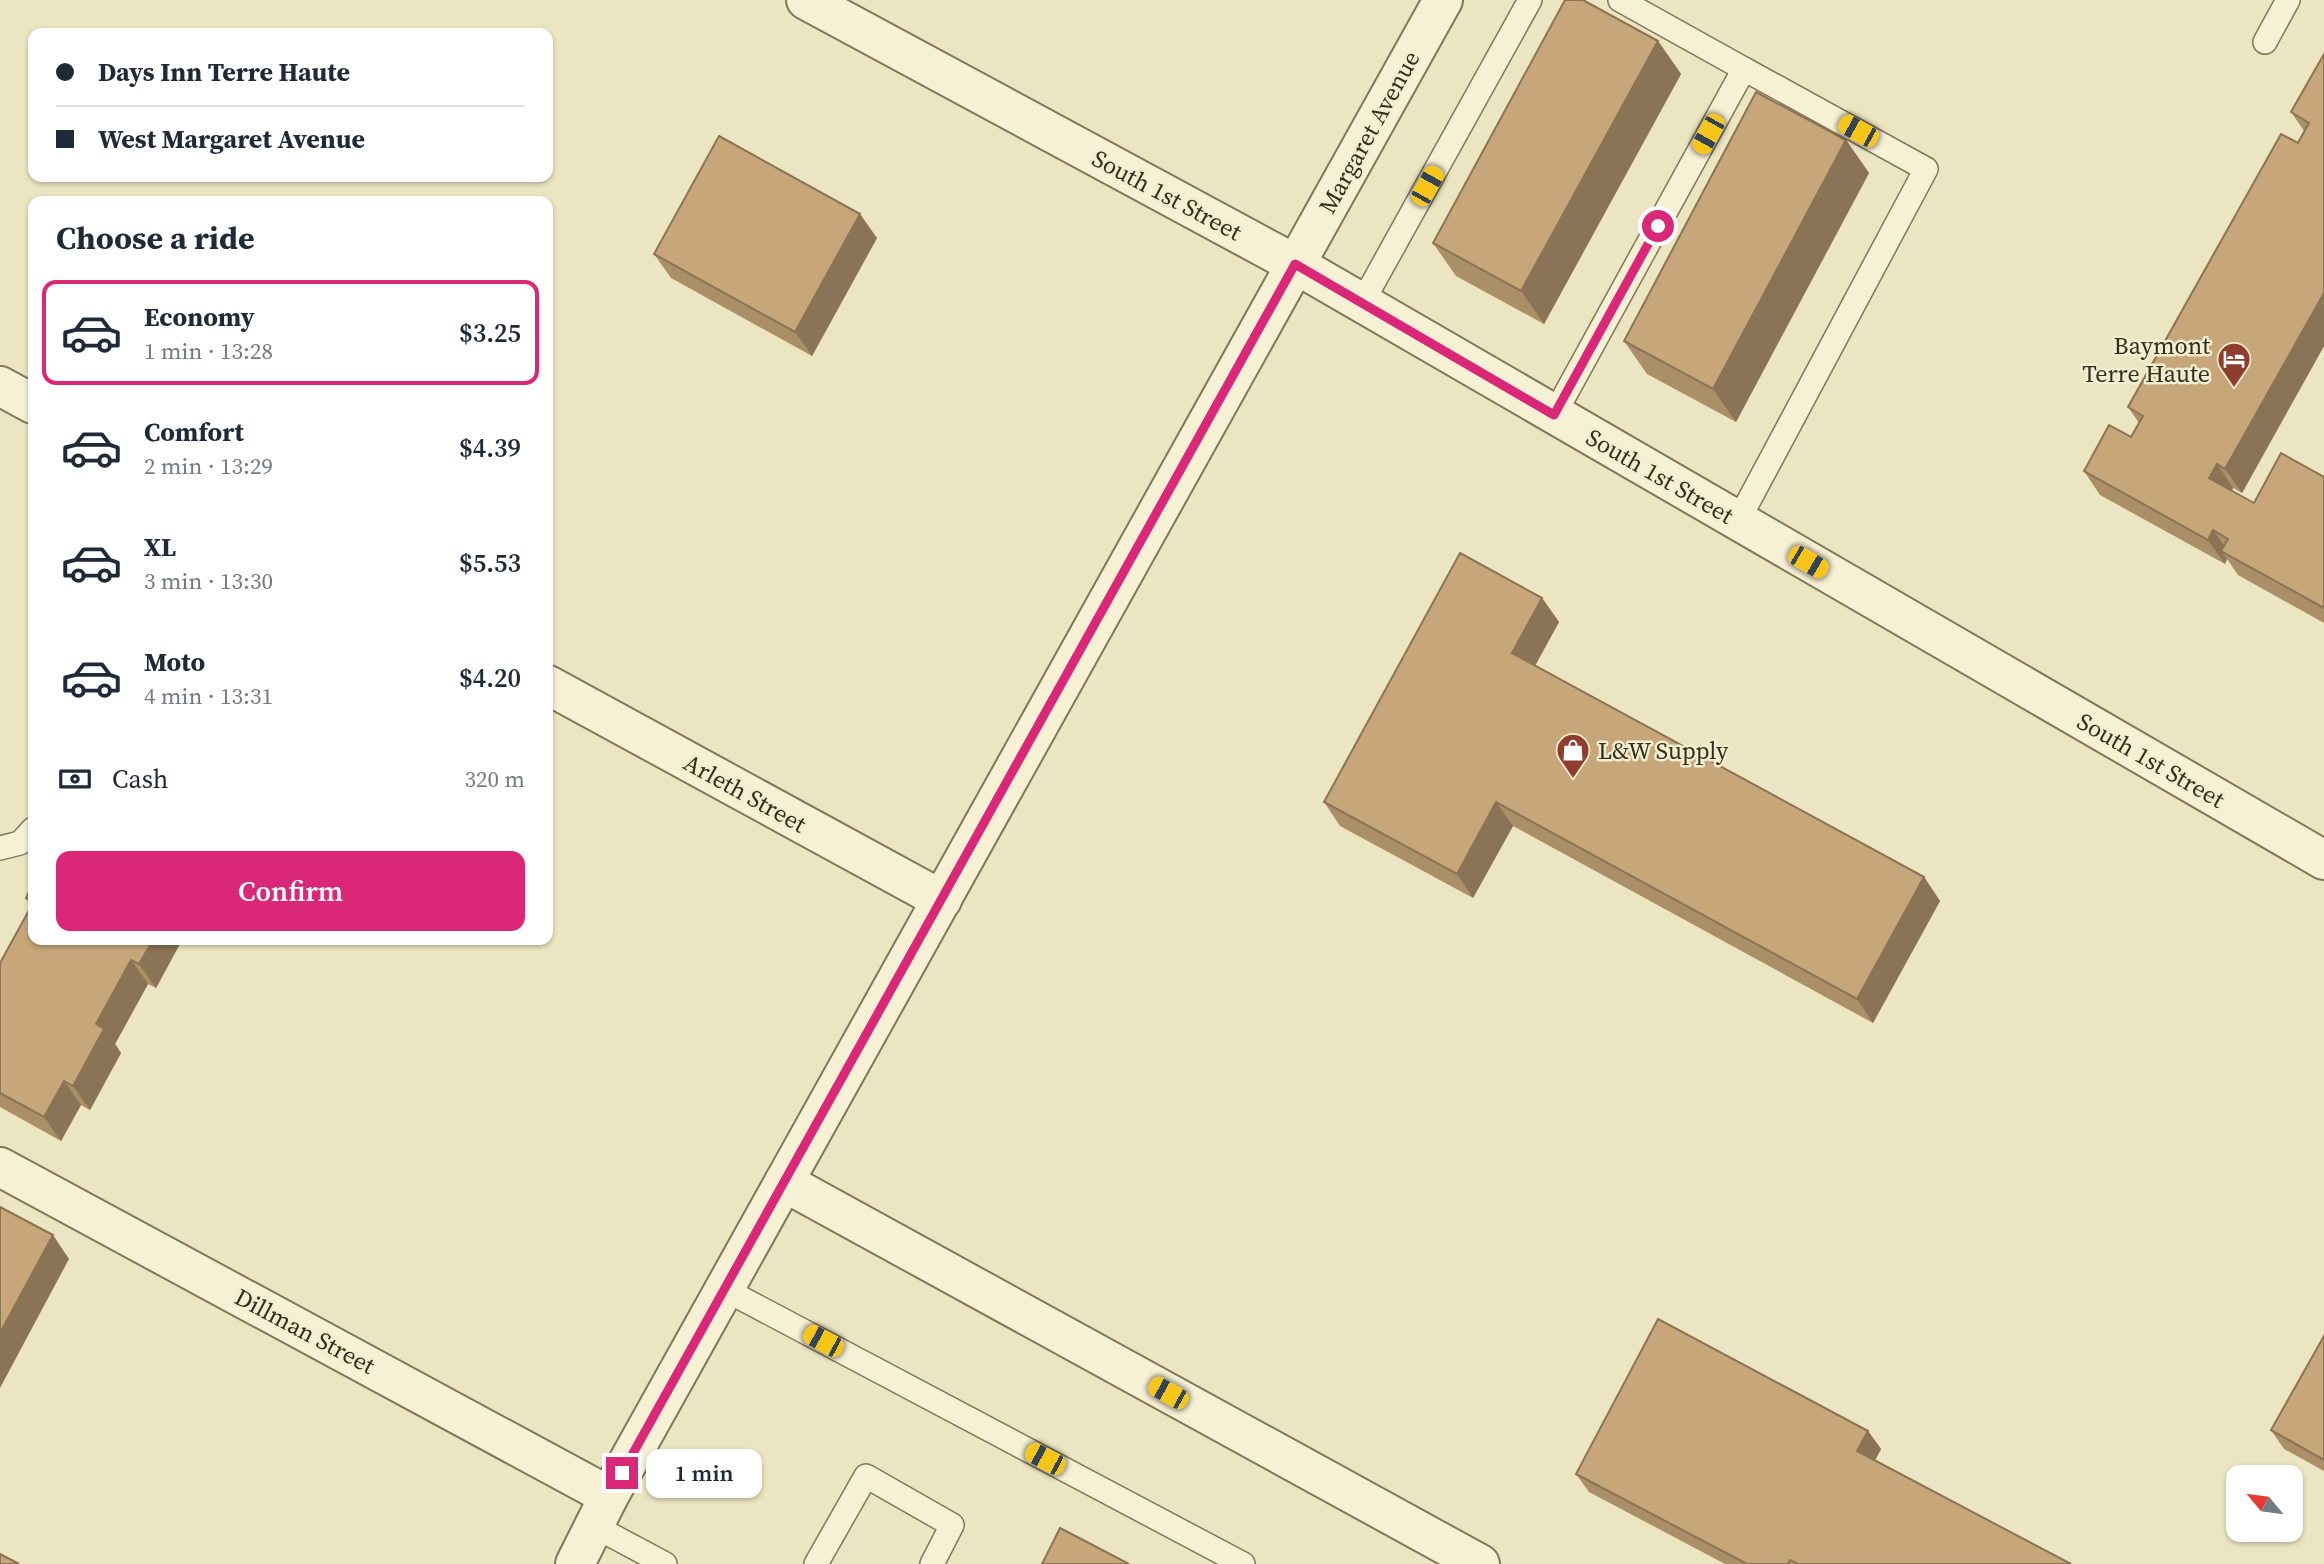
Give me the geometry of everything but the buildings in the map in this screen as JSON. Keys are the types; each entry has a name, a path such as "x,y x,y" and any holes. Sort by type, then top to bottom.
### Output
{"street":[{"name":"South 1st Street","path":"806,0 1295,264 2324,860"},
{"name":"Margaret Avenue","path":"575,1564 724,1289 1295,264 1434,3"},
{"path":"0,386 28,401"},
{"name":"Arleth Street","path":"553,688 942,900"},
{"name":"Dillman Street","path":"0,1167 603,1511"},
{"path":"784,1182 1480,1564"}],"lane":[{"path":"1362,303 1530,0"},
{"path":"1620,0 1926,169 1738,521"},
{"path":"2265,42 2288,0"},
{"path":"1554,415 1744,69"},
{"path":"0,848 20,843 28,834"},
{"path":"724,1289 1243,1564"},
{"path":"816,1564 866,1476 952,1525 932,1564"},
{"path":"603,1511 664,1564"}],"place":[{"name":"Baymont Terre Haute","path":"2234,389"},
{"name":"L&W Supply","path":"1573,780"}],"route":[{"path":"622,1473 1295,264 1554,415 1658,226"}]}
